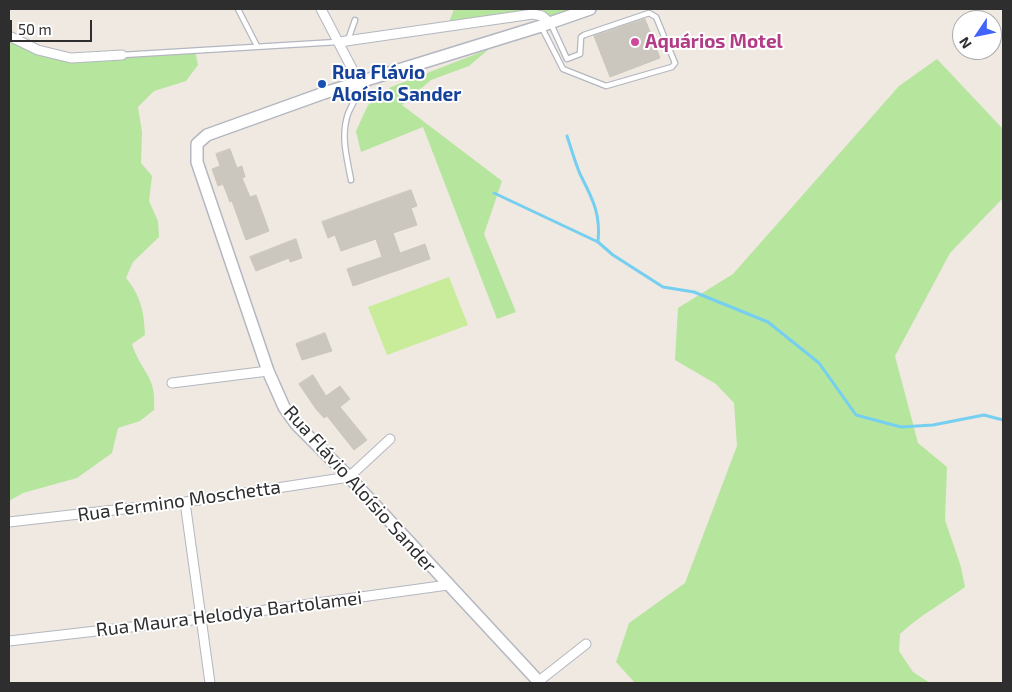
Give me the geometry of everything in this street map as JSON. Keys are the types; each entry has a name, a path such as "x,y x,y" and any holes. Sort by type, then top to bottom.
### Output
{"street":[{"path":"321,9 343,41 360,84 546,25 590,9"},
{"path":"343,41 533,14 542,16 546,25"},
{"path":"9,36 38,50 71,58 122,55"},
{"name":"Rua Flávio Aloísio Sander","path":"360,84 324,93 208,135 197,144 195,151 206,194 268,371 284,407 296,424 349,477 539,682"},
{"path":"172,383 268,371"},
{"path":"349,477 390,438"},
{"name":"Rua Fermino Moschetta","path":"9,522 185,502 349,477"},
{"path":"185,502 210,683"},
{"name":"Rua Maura Helodya Bartolamei","path":"9,641 201,619 448,585"},
{"path":"539,682 586,644"}],"lane":[{"path":"238,9 257,46"},
{"path":"649,13 656,17 675,63 672,67 606,86 563,69 546,25 567,59 580,54 581,37 584,35 649,13"},
{"path":"122,55 343,41 355,20"},
{"path":"351,180 344,138 348,116 360,90 360,84"}],"green space":[{"path":"454,9 590,9 550,23 542,16 447,27"},
{"path":"9,29 15,39 71,58 195,50 198,65 186,81 154,91 138,107 142,132 141,163 152,176 149,201 158,221 159,237 133,262 126,278 135,291 143,312 145,335 132,344 151,381 154,410 140,421 118,428 112,453 77,478 23,493 9,501"},
{"path":"489,49 469,66 431,80 402,105 502,181 484,234 516,312 497,319 423,127 361,152 356,131 368,105 391,87"},
{"path":"937,59 1003,129 1003,198 950,253 895,356 918,443 947,467 945,520 961,567 965,587 900,634 899,651 913,672 930,683 635,683 616,662 629,623 685,583 737,446 734,403 716,384 675,360 678,308 733,274 899,86"},
{"path":"449,277 468,325 387,355 368,307"}],"building":[{"path":"645,19 660,58 610,77 594,36"},
{"path":"230,149 237,168 242,166 245,177 242,178 250,197 256,195 269,231 246,240 232,201 230,202 223,184 218,186 212,169 220,166 216,154"},
{"path":"411,190 417,206 411,208 417,225 393,233 400,253 425,244 430,259 353,286 347,269 382,257 376,239 341,251 335,235 328,238 322,222"},
{"path":"296,239 302,258 290,262 289,258 256,271 250,257"},
{"path":"325,333 332,351 302,360 296,344"},
{"path":"313,375 326,396 340,386 350,399 340,407 367,440 354,450 327,416 324,418 316,409 299,384"}],"waterway":[{"path":"567,136 578,169 595,206 599,232 598,242"},
{"path":"494,193 598,242 613,255 663,287 694,292 768,322 819,363 856,415 901,427 933,425 984,415 1003,420"}],"place":[{"name":"Aquários Motel","path":"635,42"},
{"name":"Rua Flávio Aloísio Sander","path":"322,84"}]}
